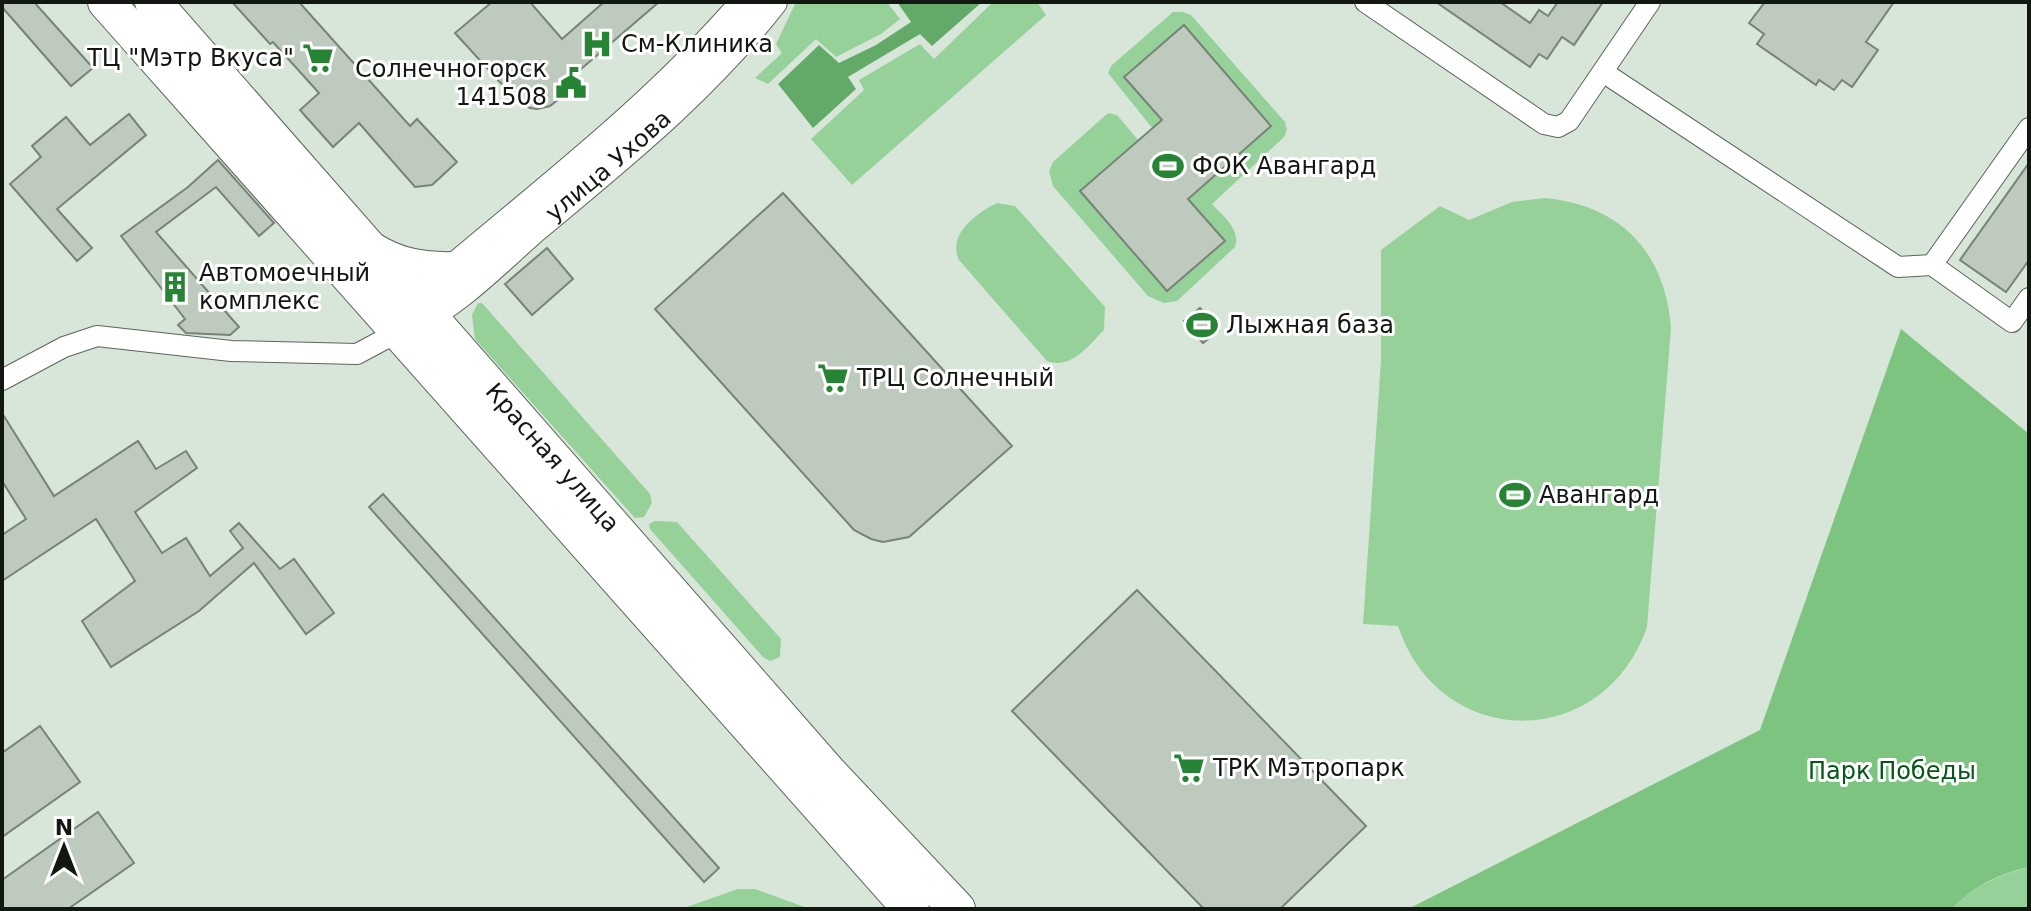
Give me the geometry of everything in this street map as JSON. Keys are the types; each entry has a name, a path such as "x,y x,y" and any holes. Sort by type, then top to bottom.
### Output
{"highway":[{"name":"Красная улица","path":"106,2 415,316 911,909"},
{"name":"Красная улица","path":"153,2 358,235 415,316 469,361 829,773 957,909"}],"street":[{"name":"улица Ухова","path":"461,277 705,47 745,2"},
{"name":"улица Ухова","path":"415,316 691,94 773,2"},
{"path":"1365,2 1544,124 1558,127 1569,121 1650,2"},
{"path":"1603,72 1898,267 1932,265 2012,322 2029,298"},
{"path":"1932,265 2029,128"},
{"path":"358,235 394,259 461,277 460,320 469,361"},
{"path":"2,380 64,347 97,336 231,351 357,354 415,316"}],"shaded area":[{"path":"796,2 887,2 900,19 881,34 836,57 816,39 768,84 755,78 782,53 776,44"},
{"path":"897,2 982,2 932,46 920,34 848,77 856,89 813,128 778,84 819,45 839,63 876,45 911,22"},
{"path":"993,2 1037,2 1046,15 852,185 811,139 864,90 859,80 920,44 934,59"},
{"path":"1173,12 1191,15 1285,122 1287,130 1284,137 1212,204 1233,229 1235,247 1177,301 1164,303 1148,296 1053,186 1049,171 1053,162 1108,113 1117,115 1188,199 1271,126 1184,25 1124,77 1162,120 1153,129 1108,73 1111,66"},
{"name":"Авангард","path":"1545,198 1596,211 1617,222 1635,238 1660,277 1671,329 1647,627 1626,668 1596,697 1560,715 1522,721 1484,715 1449,697 1419,667 1398,626 1363,624 1381,361 1381,250 1440,206 1469,220 1512,202"},
{"path":"997,203 1015,206 1105,307 1104,330 1071,359 1056,363 1047,361 959,260 956,251 960,234 973,219"},
{"path":"478,303 482,303 650,494 652,503 644,517 635,518 475,339 472,315"},
{"path":"655,521 677,522 781,639 780,657 770,661 763,657 650,529 649,524"},
{"path":"2029,867 2029,909 1952,909 1987,882"},
{"path":"738,889 755,889 810,909 681,909"}],"green space":[{"name":"Парк Победы","path":"1901,329 2029,434 2029,867 1987,882 1952,909 1408,909 1760,730"}],"building":[{"path":"2,2 34,2 93,68 71,86 2,7"},
{"path":"232,2 299,2 410,126 417,119 457,162 432,185 415,187 359,123 333,147 300,110 319,93"},
{"path":"492,2 530,2 562,39 604,2 659,2 574,75 580,82 550,106 537,109 517,101 455,33"},
{"path":"1436,2 1500,2 1530,23 1539,10 1548,16 1558,2 1603,2 1574,45 1562,37 1547,59 1539,54 1530,67"},
{"path":"1765,2 1894,2 1866,42 1878,50 1852,87 1842,80 1834,90 1819,80 1816,85 1757,44 1764,34 1749,23"},
{"name":"ФОК Авангард","path":"1184,25 1271,126 1188,199 1225,241 1167,291 1080,191 1162,120 1124,77"},
{"path":"129,114 146,135 57,209 92,248 77,261 10,184 41,157 32,146 66,117 90,145"},
{"path":"218,160 274,223 259,236 216,187 156,232 239,327 230,335 186,333 178,325 185,319 121,236 188,187"},
{"path":"2029,163 2029,260 2006,292 1960,260"},
{"name":"ТРЦ Солнечный","path":"783,193 1012,446 909,537 883,542 854,530 655,309"},
{"path":"547,248 573,279 532,315 505,284"},
{"name":"Лыжная база","path":"1200,308 1219,330 1203,343 1184,321"},
{"path":"2,413 54,496 138,441 156,469 186,451 197,468 135,512 162,553 186,538 210,576 243,548 230,531 239,523 280,569 294,559 334,613 306,634 254,563 199,611 111,667 82,621 135,581 96,519 2,581 2,535 26,519 2,481"},
{"path":"383,494 719,868 704,882 369,507"},
{"name":"ТРК Мэтропарк","path":"1137,590 1366,826 1280,909 1204,909 1012,711"},
{"path":"40,726 80,782 2,837 2,753"},
{"path":"98,812 134,863 68,909 2,909 2,880"}],"place":[{"name":"См-Клиника","path":"597,44"},
{"name":"ТЦ \"Мэтр Вкуса\"","path":"318,58"},
{"name":"Солнечногорск 141508","path":"571,83"},
{"name":"ФОК Авангард","path":"1168,166"},
{"name":"Автомоечный комплекс","path":"175,287"},
{"name":"Лыжная база","path":"1202,325"},
{"name":"ТРЦ Солнечный","path":"833,378"},
{"name":"Авангард","path":"1515,495"},
{"name":"ТРК Мэтропарк","path":"1189,768"}]}
